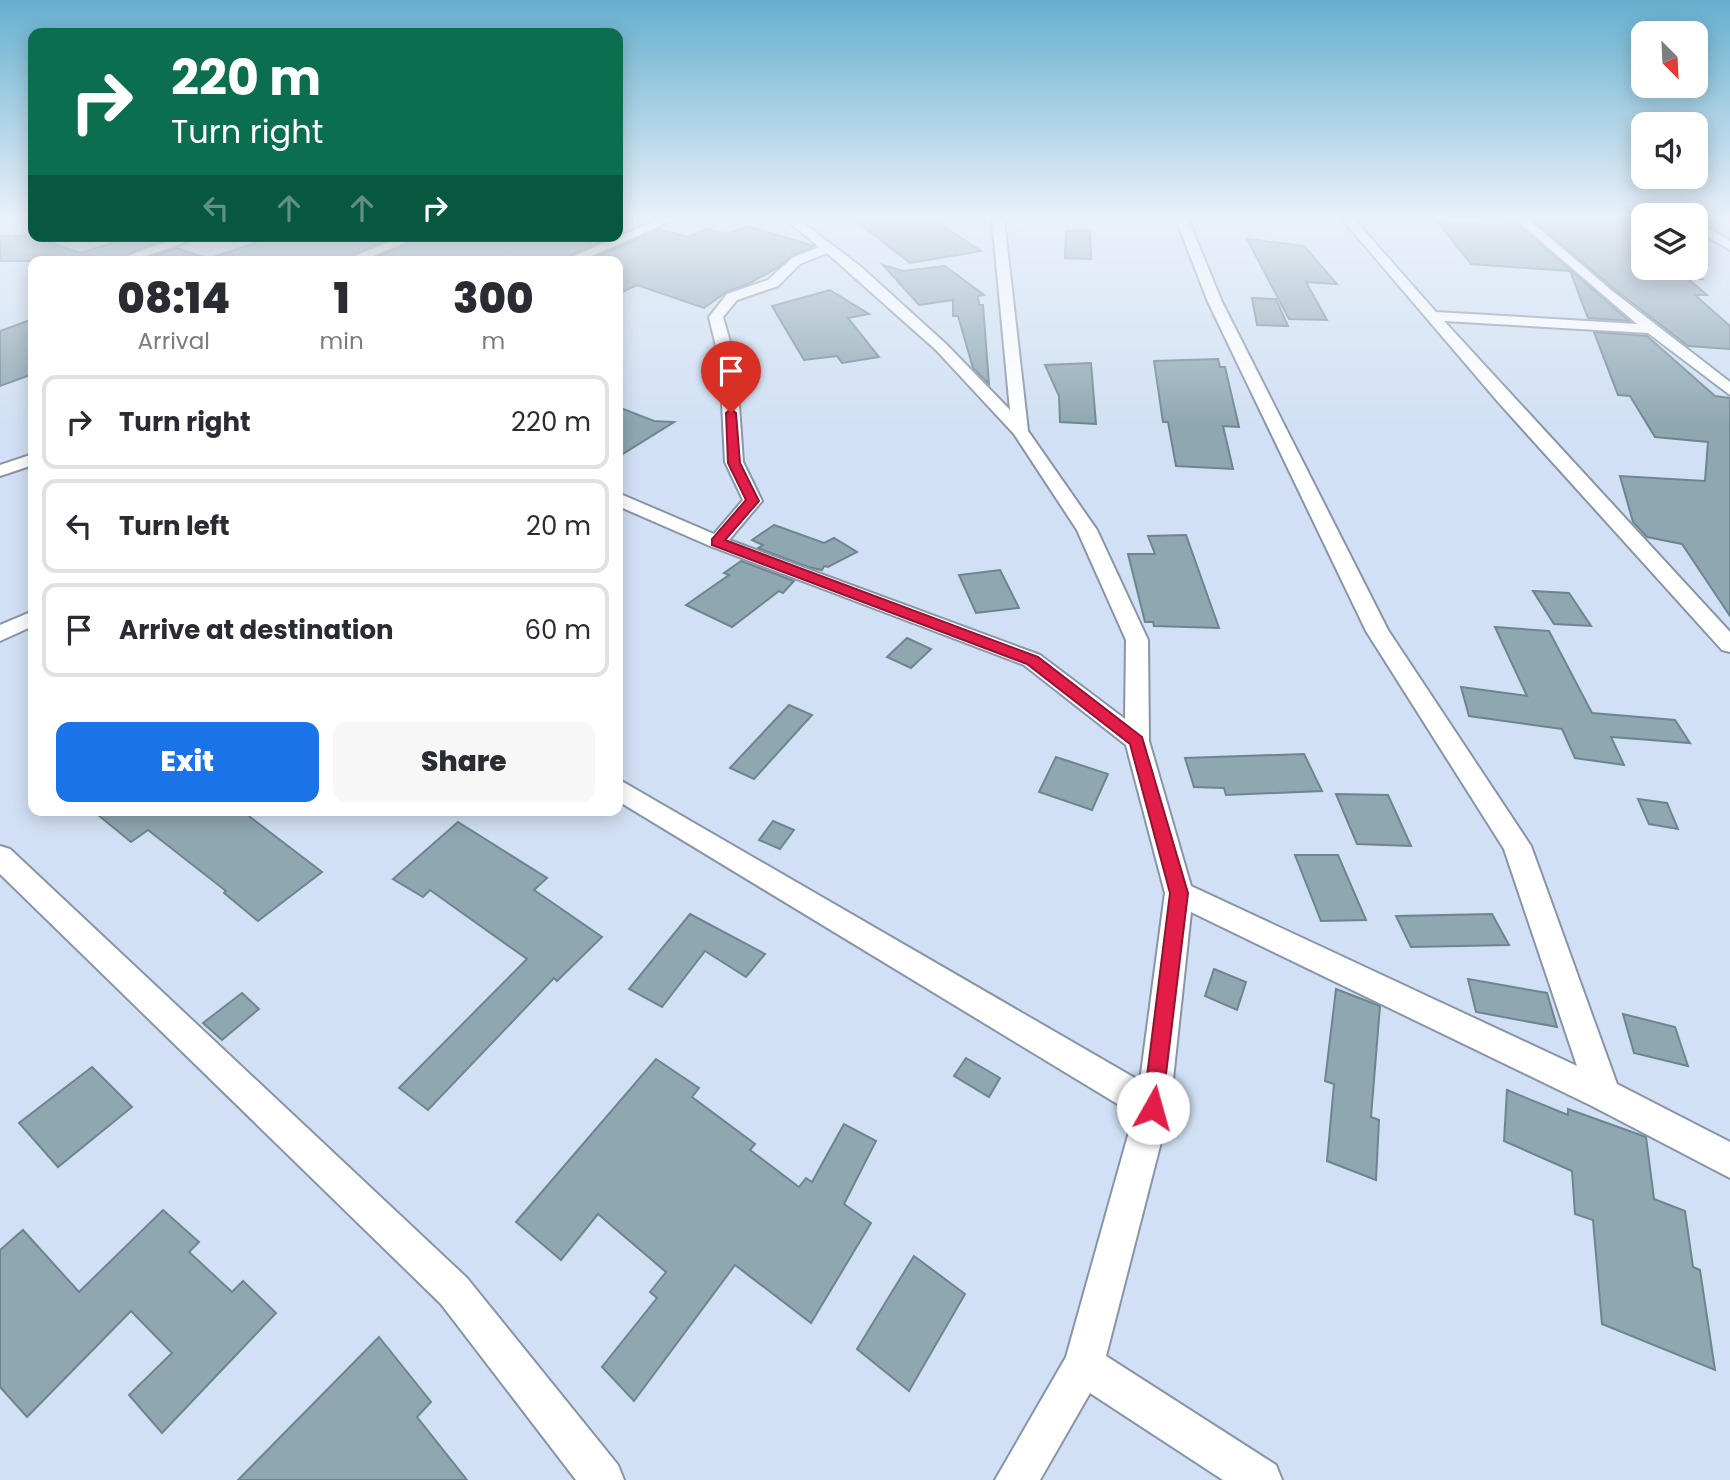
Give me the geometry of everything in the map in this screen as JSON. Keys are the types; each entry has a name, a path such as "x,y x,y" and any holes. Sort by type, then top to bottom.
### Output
{"street":[{"path":"717,542 753,501 734,463 728,363 716,317 732,297 758,288"},
{"path":"876,288 941,347 1020,431 1087,530 1137,640 1137,741 1179,893 1153,1108 1084,1365 1016,1480"},
{"path":"1005,288 1020,431"},
{"path":"1209,288 1377,631 1517,846 1604,1095"},
{"path":"1406,288 1730,645"},
{"path":"1603,288 1730,390"},
{"path":"1430,316 1652,329"},
{"path":"0,471 28,462"},
{"path":"623,501 717,542 1032,660 1137,741"},
{"path":"0,634 28,620"},
{"path":"623,792 1153,1108"},
{"path":"0,857 454,1291 603,1480"},
{"path":"1179,893 1604,1095 1730,1161"},
{"path":"1084,1365 1261,1480"}],"building":[{"path":"646,288 737,288 726,292 704,308"},
{"path":"904,288 975,288 984,295 978,296 979,305 983,305 989,384 973,368 958,316 953,316 953,300 919,305"},
{"path":"1273,288 1309,288 1327,320 1289,319"},
{"path":"1577,288 1591,288 1629,321 1588,318"},
{"path":"1613,288 1699,288 1707,295 1695,295 1730,326 1730,349 1688,346"},
{"path":"830,290 869,314 848,318 879,357 842,363 837,356 804,360 772,306"},
{"path":"1252,298 1276,299 1288,326 1257,325"},
{"path":"28,321 28,376 0,386 0,331"},
{"path":"1594,332 1647,336 1715,396 1730,398 1730,616 1682,544 1647,537 1633,522 1620,476 1705,481 1708,442 1655,437 1630,396 1618,395"},
{"path":"1218,359 1220,367 1225,367 1239,427 1223,426 1233,469 1176,466 1168,422 1163,422 1154,361"},
{"path":"1091,363 1096,424 1060,422 1059,396 1045,365"},
{"path":"623,409 654,421 674,422 623,454"},
{"path":"774,525 824,543 834,538 857,552 828,567 824,566 822,570 808,567 758,548 763,545 752,540"},
{"path":"1186,535 1219,628 1154,626 1153,622 1145,622 1128,554 1155,554 1148,536"},
{"path":"741,561 794,581 783,593 779,591 732,627 686,605 729,575 724,573"},
{"path":"1000,570 1019,608 976,613 959,575"},
{"path":"1533,591 1569,593 1591,626 1554,624"},
{"path":"1495,627 1549,631 1592,713 1675,720 1690,743 1611,737 1624,765 1575,758 1562,729 1469,716 1461,687 1527,696"},
{"path":"907,638 931,649 911,668 887,657"},
{"path":"789,705 812,715 754,779 730,768"},
{"path":"1304,754 1322,791 1226,795 1224,788 1194,787 1185,758"},
{"path":"1056,757 1108,774 1092,810 1039,792"},
{"path":"1336,794 1388,795 1411,846 1357,844"},
{"path":"1638,799 1667,803 1678,829 1649,824"},
{"path":"99,816 249,816 322,872 258,921 224,893 226,891 148,830 131,842"},
{"path":"773,821 794,830 780,849 759,840"},
{"path":"458,822 547,878 534,890 602,937 557,981 554,978 428,1110 399,1088 527,959 430,890 423,897 393,879"},
{"path":"1295,855 1338,855 1366,920 1321,921"},
{"path":"690,914 765,954 746,977 705,951 662,1007 629,989"},
{"path":"1492,914 1509,945 1411,947 1396,916"},
{"path":"1214,969 1246,982 1237,1010 1205,996"},
{"path":"1468,979 1547,993 1557,1027 1476,1012"},
{"path":"1336,989 1380,1006 1371,1117 1379,1120 1376,1180 1327,1161 1334,1084 1325,1081"},
{"path":"242,993 259,1009 222,1040 203,1023"},
{"path":"1623,1014 1675,1027 1688,1066 1634,1053"},
{"path":"966,1058 1000,1078 989,1097 954,1076"},
{"path":"656,1059 699,1088 692,1097 755,1144 750,1150 799,1187 806,1178 812,1182 844,1124 876,1141 844,1204 871,1223 811,1323 735,1265 634,1401 602,1367 657,1298 650,1292 666,1272 598,1214 561,1260 516,1222"},
{"path":"92,1067 132,1107 58,1167 19,1123"},
{"path":"1507,1090 1568,1115 1568,1109 1646,1137 1654,1199 1685,1211 1693,1267 1700,1270 1715,1370 1602,1324 1593,1220 1575,1214 1572,1171 1504,1141"},
{"path":"163,1210 199,1242 189,1252 232,1292 243,1281 276,1313 162,1433 129,1395 172,1353 131,1311 27,1417 0,1387 0,1250 23,1230 79,1292"},
{"path":"914,1256 965,1294 909,1391 857,1349"},
{"path":"379,1337 431,1402 417,1417 467,1480 238,1480"}],"route":[{"path":"731,413 734,463 753,501 717,542 942,624 1032,660 1137,741 1179,893 1153,1108"}]}
